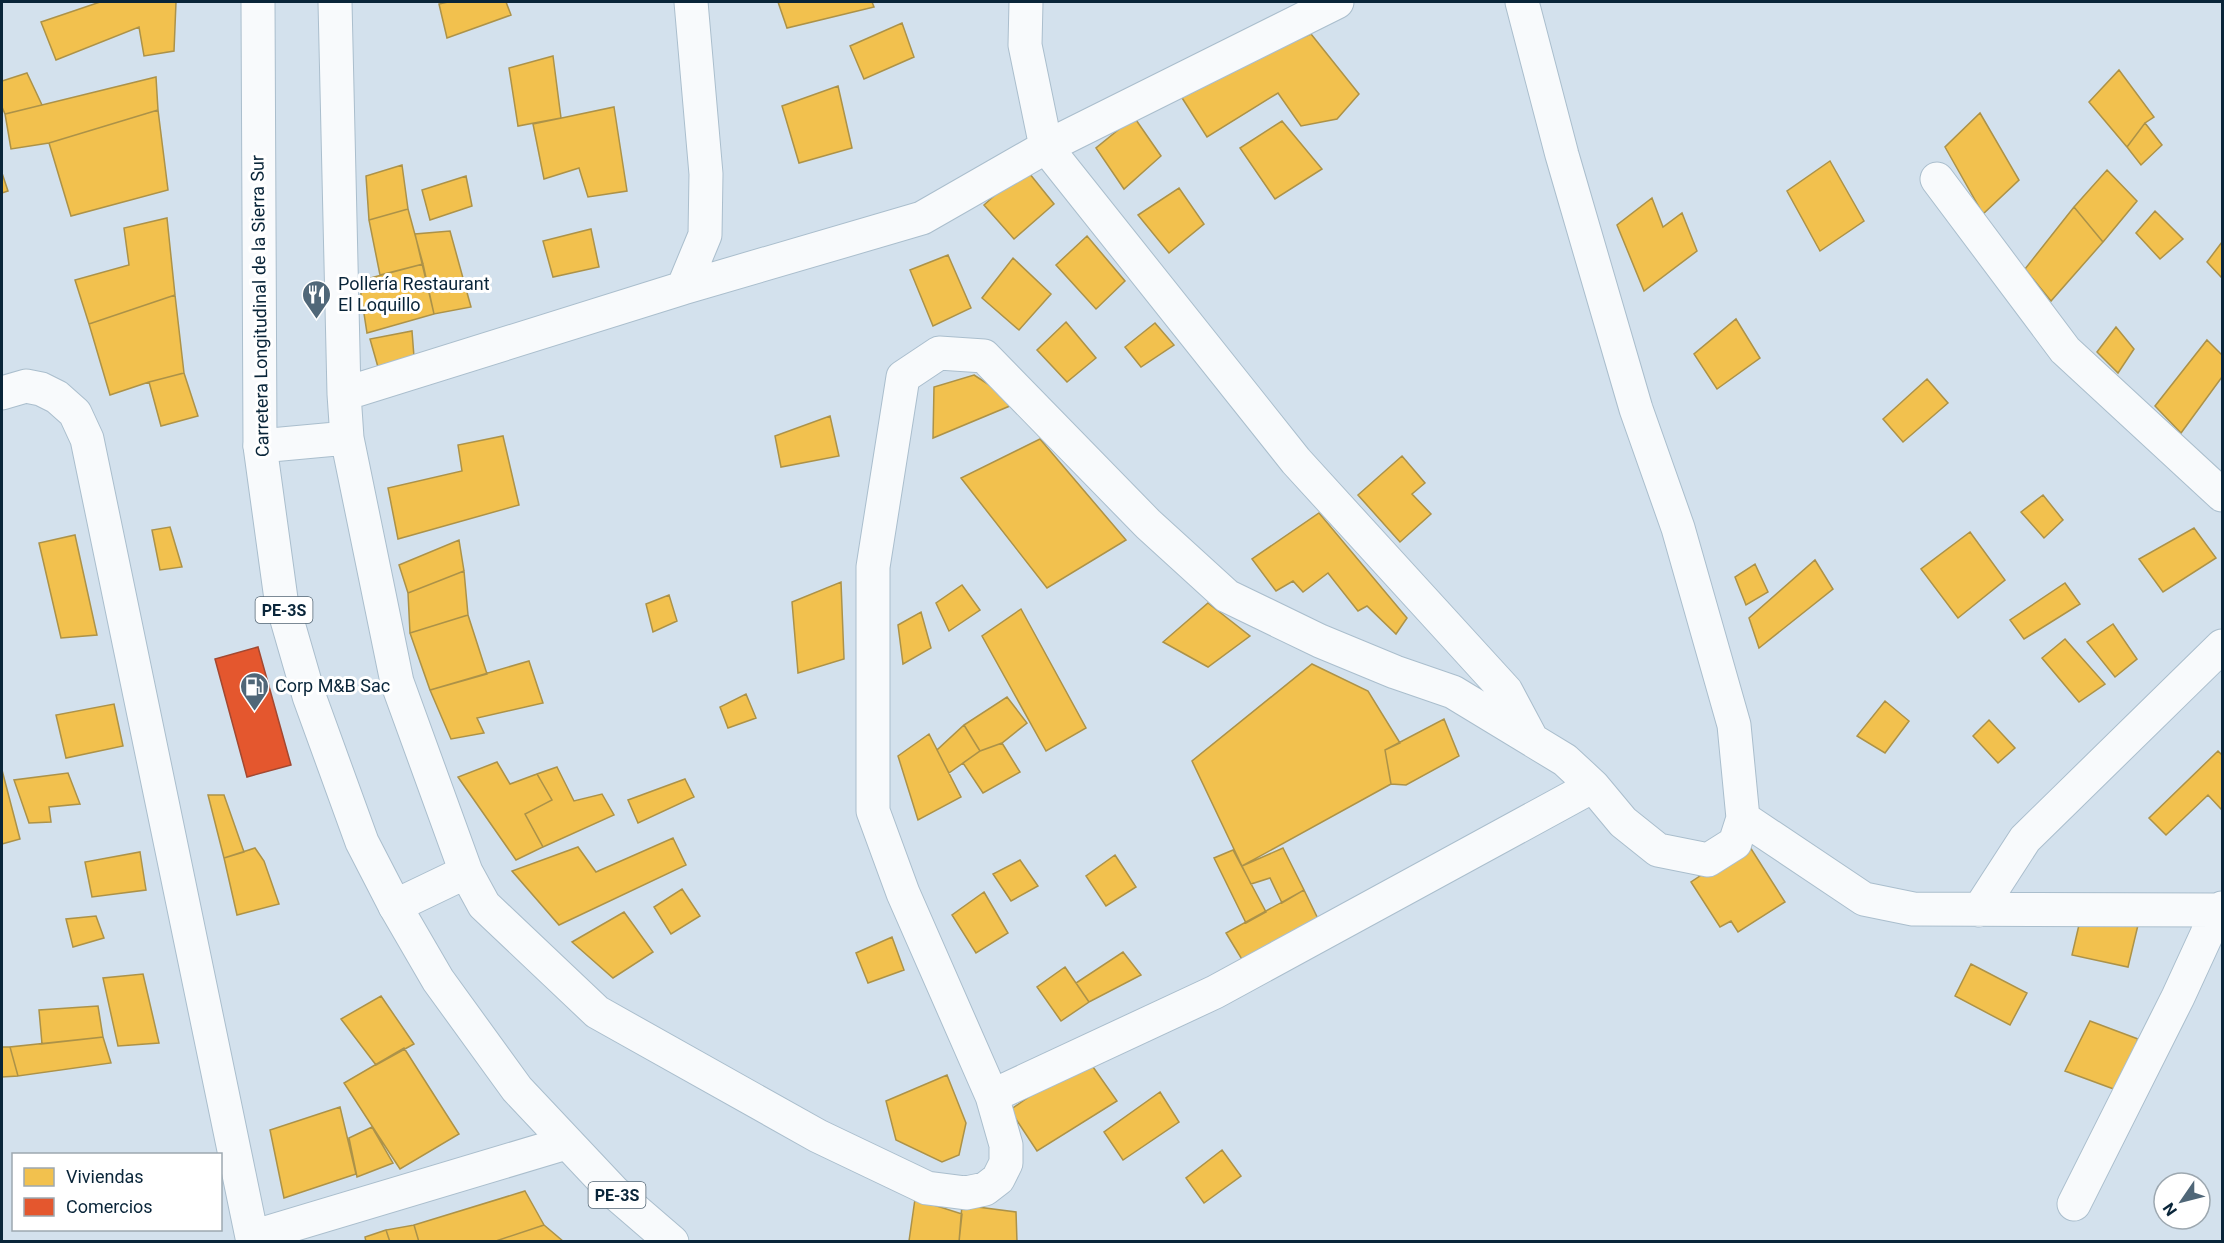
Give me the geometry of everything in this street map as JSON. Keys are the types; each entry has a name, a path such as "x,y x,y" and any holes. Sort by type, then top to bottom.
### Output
{"main road":[{"name":"Carretera Longitudinal de la Sierra Sur","path":"258,2 260,446 281,599 335,772 358,832 395,906 438,980 517,1089 614,1192 672,1242"},
{"path":"335,2 347,438 397,682 466,872 484,905 597,1012 818,1136 927,1188 966,1193 985,1189 998,1179 1006,1163 1006,1145 992,1096 903,893 873,811 873,567 903,377 939,353 984,356 1148,524 1227,596 1320,641 1395,672 1453,692 1565,760 1593,786 1623,822 1658,850 1708,860 1735,843 1743,818 1734,725 1678,528 1629,387 1562,155 1522,2"},
{"path":"683,288 705,235 706,174 691,2"},
{"path":"1026,2 1025,45 1046,147 1296,461 1506,691 1531,738"},
{"path":"344,394 683,288 922,218 1046,147 1337,2"},
{"path":"1937,179 2066,350 2223,495"},
{"path":"2,393 26,386 41,389 57,397 75,413 87,439 252,1239 566,1143"},
{"path":"260,446 347,438"},
{"path":"1979,910 2025,839 2223,646"},
{"path":"992,1096 1215,992 1593,786"},
{"path":"1743,818 1864,899 1913,909 2220,909 2074,1204"},
{"path":"395,906 466,872"}],"building: Viviendas":[{"path":"100,2 176,2 174,51 144,56 139,27 56,60 41,22"},
{"path":"506,2 511,15 447,38 439,4"},
{"path":"778,2 872,2 874,7 787,28"},
{"path":"902,23 914,57 864,79 850,46"},
{"path":"1311,34 1359,94 1337,119 1301,126 1278,93 1207,137 1177,90"},
{"path":"553,56 561,118 518,126 509,68"},
{"path":"2119,70 2154,117 2145,123 2127,147 2089,102"},
{"path":"27,73 42,105 5,114 2,107 2,81"},
{"path":"156,77 158,110 49,143 11,149 5,114"},
{"path":"838,86 852,148 799,163 782,106"},
{"path":"614,107 627,191 588,197 579,168 544,179 533,124"},
{"path":"158,110 168,190 71,216 49,143"},
{"path":"1980,113 2019,180 1983,214 1945,147"},
{"path":"1134,117 1161,156 1124,189 1096,148"},
{"path":"1282,121 1322,169 1275,199 1240,148"},
{"path":"2145,123 2162,145 2141,165 2127,147"},
{"path":"1830,161 1864,221 1820,251 1787,191"},
{"path":"402,165 408,209 369,220 366,176"},
{"path":"1025,168 1054,204 1014,239 984,205"},
{"path":"2107,170 2137,201 2103,242 2074,207"},
{"path":"2,173 8,191 2,193"},
{"path":"466,176 472,206 430,220 422,190"},
{"path":"1179,188 1204,224 1169,253 1138,215"},
{"path":"1652,198 1663,227 1682,213 1697,251 1644,291 1617,225"},
{"path":"2074,207 2103,242 2051,301 2025,269"},
{"path":"408,209 423,264 380,275 369,220"},
{"path":"2155,211 2183,239 2160,259 2136,233"},
{"path":"167,218 175,295 89,324 75,280 129,265 124,228"},
{"path":"591,229 599,267 553,277 543,241"},
{"path":"450,231 471,307 434,314 415,234"},
{"path":"1087,236 1125,281 1096,309 1056,265"},
{"path":"2222,242 2222,278 2207,262"},
{"path":"948,255 971,308 933,326 910,270"},
{"path":"1013,258 1051,294 1019,330 982,298"},
{"path":"423,264 434,314 367,333 359,281"},
{"path":"175,295 184,373 110,395 89,324"},
{"path":"1736,319 1760,358 1717,389 1694,354"},
{"path":"1066,322 1096,358 1067,382 1037,350"},
{"path":"1155,323 1174,345 1141,367 1125,347"},
{"path":"2116,327 2134,349 2118,373 2097,352"},
{"path":"412,331 414,357 378,367 370,339"},
{"path":"2207,340 2222,355 2222,377 2181,433 2155,406"},
{"path":"184,373 198,416 161,426 149,382"},
{"path":"974,375 1017,403 933,438 934,387"},
{"path":"1927,379 1948,403 1903,442 1883,419"},
{"path":"830,416 839,456 781,467 775,436"},
{"path":"503,436 519,505 398,539 388,488 462,471 458,445"},
{"path":"1040,439 1126,540 1047,588 961,478"},
{"path":"1402,456 1425,483 1412,494 1431,514 1400,542 1358,495"},
{"path":"2043,495 2063,520 2044,538 2021,512"},
{"path":"1319,513 1407,618 1396,634 1367,606 1358,611 1328,573 1303,592 1293,581 1276,591 1252,559"},
{"path":"170,527 182,567 160,570 152,530"},
{"path":"2194,528 2216,558 2163,592 2139,559"},
{"path":"1970,532 2005,580 1958,618 1921,569"},
{"path":"75,535 97,635 61,638 39,543"},
{"path":"459,540 464,571 408,593 399,565"},
{"path":"1815,560 1833,589 1759,648 1749,618"},
{"path":"1755,564 1768,592 1746,605 1735,577"},
{"path":"464,571 468,615 410,633 408,593"},
{"path":"841,582 844,659 798,673 792,602"},
{"path":"2065,583 2080,604 2024,639 2010,620"},
{"path":"962,585 980,610 949,631 936,603"},
{"path":"669,595 677,621 653,632 646,604"},
{"path":"1208,603 1250,636 1208,667 1163,642"},
{"path":"1021,609 1086,728 1046,751 982,636"},
{"path":"921,612 931,648 903,664 898,625"},
{"path":"468,615 487,674 430,690 410,633"},
{"path":"2113,624 2137,659 2115,677 2087,642"},
{"path":"2065,639 2105,684 2079,702 2042,658"},
{"path":"529,661 543,703 477,718 484,733 451,739 430,690"},
{"path":"1312,664 1368,691 1400,743 1385,750 1391,784 1242,866 1192,761"},
{"path":"746,694 756,718 728,728 720,707"},
{"path":"1007,697 1027,723 1002,743 980,751 964,725"},
{"path":"1885,701 1909,721 1885,753 1857,736"},
{"path":"114,704 123,746 66,758 56,715"},
{"path":"1444,719 1459,756 1406,785 1391,784 1385,750"},
{"path":"1989,720 2015,748 1998,763 1973,736"},
{"path":"964,725 980,751 949,773 937,750"},
{"path":"929,734 961,797 918,820 898,756"},
{"path":"1002,743 1020,772 983,793 963,763 980,751"},
{"path":"2218,751 2222,755 2222,810 2208,795 2166,835 2149,818"},
{"path":"497,762 510,784 537,774 552,800 525,814 543,847 516,860 458,777"},
{"path":"557,767 574,801 602,794 614,815 543,847 525,814 552,800 537,774"},
{"path":"2,770 20,839 2,844"},
{"path":"68,773 80,804 49,807 51,822 29,823 14,780"},
{"path":"685,779 694,797 638,823 628,800"},
{"path":"208,795 224,795 244,852 224,858"},
{"path":"673,838 686,865 559,925 512,871 578,847 596,872"},
{"path":"1748,844 1785,902 1738,932 1731,921 1720,927 1691,882"},
{"path":"255,848 264,861 279,904 237,915 224,858"},
{"path":"1283,848 1304,890 1282,903 1270,878 1251,884 1242,866"},
{"path":"1233,850 1266,912 1246,923 1214,858"},
{"path":"140,852 146,890 92,897 85,862"},
{"path":"1115,855 1136,887 1106,906 1086,876"},
{"path":"1020,860 1038,886 1011,901 993,874"},
{"path":"682,889 700,916 671,934 654,907"},
{"path":"1304,890 1321,925 1246,966 1226,933"},
{"path":"984,892 1008,933 976,953 952,915"},
{"path":"624,912 653,952 613,978 572,942"},
{"path":"2082,912 2138,925 2128,967 2072,955"},
{"path":"96,916 104,938 73,947 66,919"},
{"path":"892,937 904,970 868,983 856,953"},
{"path":"1123,952 1141,975 1089,1002 1076,983"},
{"path":"1971,964 2027,993 2010,1025 1955,996"},
{"path":"1065,967 1089,1002 1061,1021 1037,987"},
{"path":"143,974 159,1043 118,1046 103,978"},
{"path":"381,996 414,1044 376,1065 341,1019"},
{"path":"98,1006 103,1037 42,1044 39,1010"},
{"path":"2090,1021 2138,1039 2119,1091 2065,1071"},
{"path":"103,1037 111,1063 18,1076 10,1047"},
{"path":"2,1047 10,1047 18,1076 2,1077"},
{"path":"404,1048 459,1134 400,1169 344,1083"},
{"path":"1086,1057 1117,1101 1037,1151 1010,1110"},
{"path":"947,1075 966,1123 959,1155 942,1162 896,1140 886,1101"},
{"path":"1160,1092 1179,1122 1123,1160 1104,1132"},
{"path":"340,1107 356,1174 284,1198 270,1130"},
{"path":"372,1127 393,1163 357,1177 349,1138"},
{"path":"1222,1150 1241,1176 1204,1203 1186,1178"},
{"path":"525,1191 544,1225 493,1242 419,1242 414,1225"},
{"path":"915,1199 962,1214 959,1242 909,1241"},
{"path":"962,1205 1016,1212 1017,1242 959,1242"},
{"path":"414,1225 419,1242 390,1242 386,1230"},
{"path":"544,1225 564,1242 493,1242"},
{"path":"386,1230 390,1242 366,1242 365,1237"}],"building: Comercios":[{"path":"258,647 291,765 247,777 215,659"}],"place":[{"name":"Pollería Restaurant El Loquillo","path":"317,320"},
{"name":"Corp M&B Sac","path":"254,712"}]}
